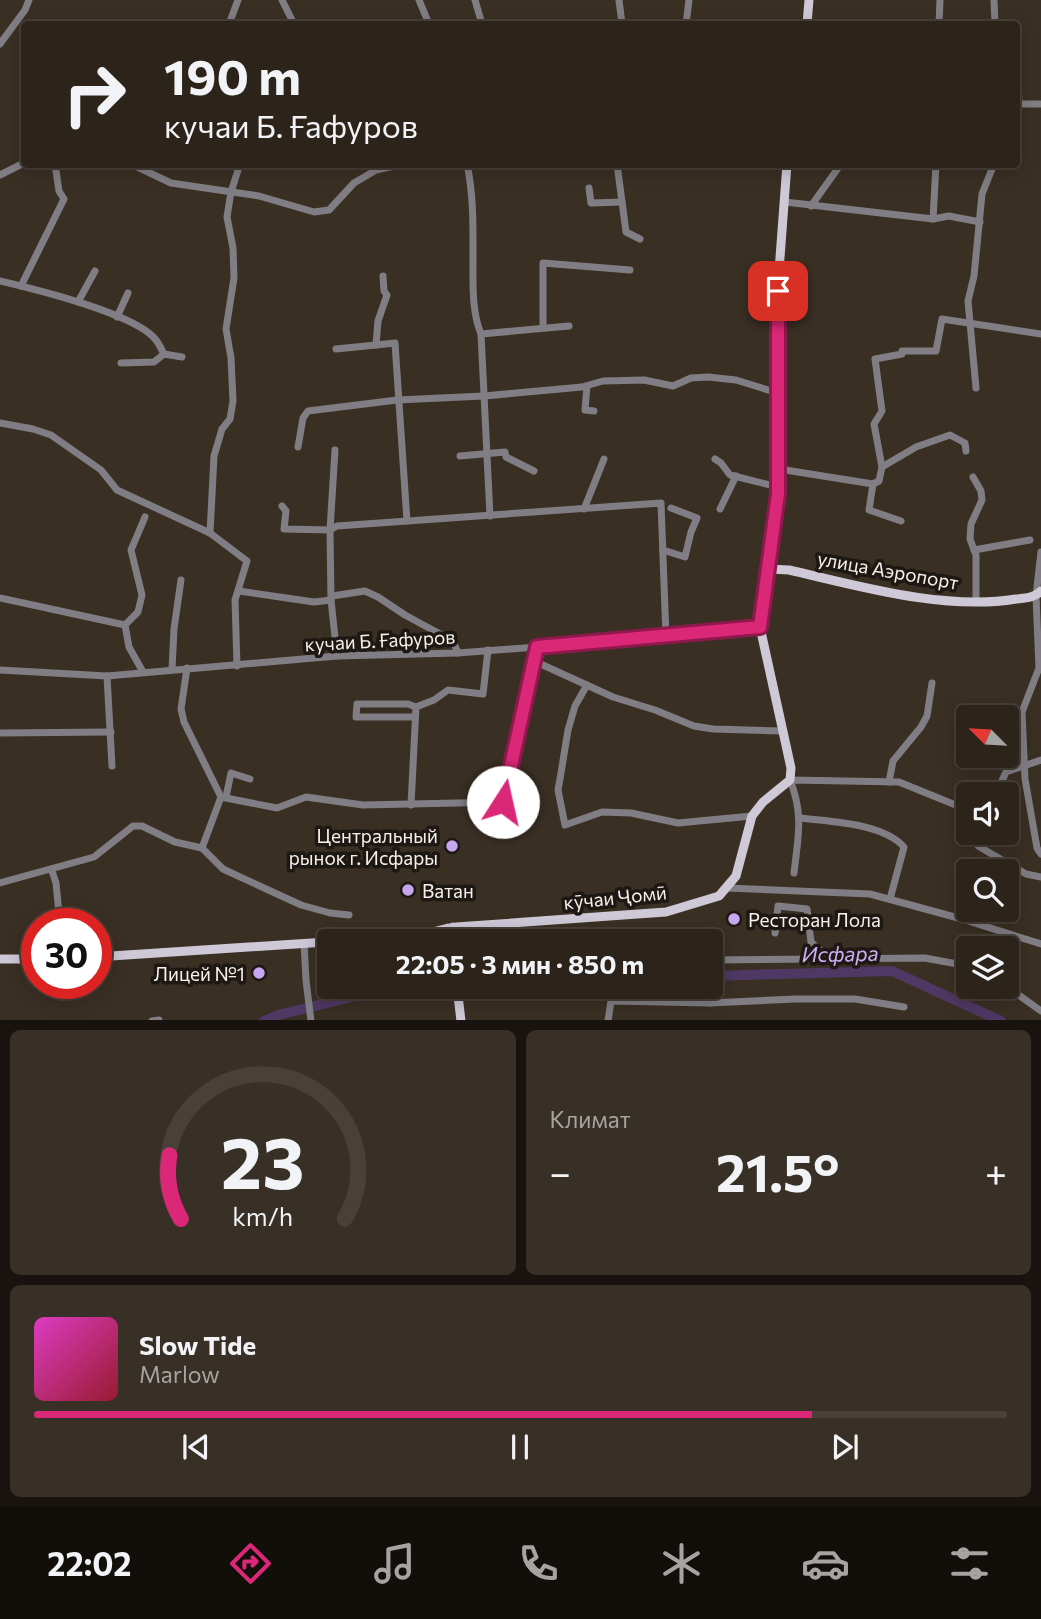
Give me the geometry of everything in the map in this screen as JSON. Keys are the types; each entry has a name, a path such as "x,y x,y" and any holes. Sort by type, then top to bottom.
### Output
{"main road":[{"path":"807,21 809,0"},
{"path":"726,888 736,876 752,816 763,802 790,780 791,768 760,627 778,487 776,311 786,168"},
{"name":"улица Аэропорт","path":"769,569 789,570 939,600 1005,601 1039,593"},
{"name":"кӯчаи Ҷомӣ","path":"448,929 666,912 719,896 726,888"},
{"path":"484,929 489,925"},
{"name":"кӯчаи Ҷомӣ","path":"112,956 317,942"},
{"path":"0,959 21,959"},
{"path":"458,999 461,1020"}],"street":[{"path":"0,44 25,10 29,0"},
{"path":"230,21 237,0"},
{"path":"282,0 292,21"},
{"path":"419,0 428,21"},
{"path":"475,0 481,21"},
{"path":"619,0 622,21"},
{"path":"686,21 689,0"},
{"path":"939,21 940,0"},
{"path":"994,0 995,21"},
{"path":"1020,104 1041,104"},
{"path":"0,175 21,164"},
{"path":"21,286 64,199 59,191 56,168"},
{"path":"139,168 171,183 259,195 314,212 328,210 354,183 376,170 385,168"},
{"path":"210,533 214,456 222,429 230,419 233,401 231,358 226,329 234,278 233,248 227,217 239,168"},
{"path":"468,168 473,210 476,320 481,334 490,516"},
{"path":"618,168 626,232 640,239"},
{"path":"811,206 838,168"},
{"path":"933,219 936,168"},
{"path":"976,388 968,301 974,276 982,194 992,168"},
{"path":"589,188 592,203 622,202"},
{"path":"785,202 933,219 949,216 981,222"},
{"path":"542,327 544,263 629,270"},
{"path":"78,302 95,271"},
{"path":"376,345 378,321 387,295 384,291 383,276"},
{"path":"0,281 78,302 117,317 155,338 164,354"},
{"path":"117,317 128,293"},
{"path":"779,469 873,484 879,481 882,467 874,424 882,411 875,359 902,354 902,351 936,351 942,319 1041,334"},
{"path":"481,334 542,327 569,327"},
{"path":"336,349 396,343 397,400 407,522"},
{"path":"164,354 182,357"},
{"path":"121,363 155,362 164,354"},
{"path":"298,447 303,418 308,411 397,400 484,396 587,386 603,380 644,380 673,386 691,378 708,377 736,380 778,393"},
{"path":"587,386 585,410 594,411"},
{"path":"0,423 51,435 101,470 117,490 210,533 247,561 235,600 237,666"},
{"path":"882,467 916,447 950,435 965,443 966,451"},
{"path":"335,450 330,530 331,598 337,656"},
{"path":"460,456 505,452 506,457 534,471"},
{"path":"584,509 604,459"},
{"path":"715,459 722,463 730,475 778,487"},
{"path":"720,509 736,476"},
{"path":"973,477 981,491 982,500 971,524 970,539 974,550 976,601"},
{"path":"873,484 869,510 901,521"},
{"path":"282,506 286,511 284,529 330,530 337,526 661,503 666,636"},
{"path":"663,550 685,557 697,518 671,508"},
{"path":"125,625 138,612 142,595 131,550 145,517"},
{"path":"974,550 1030,540"},
{"path":"1041,552 1039,668 1022,712 1025,779 1037,848 1041,854"},
{"path":"172,670 181,580"},
{"path":"239,591 314,602 365,592 453,640 458,653"},
{"path":"0,598 125,625"},
{"path":"125,625 129,647 143,672"},
{"name":"кучаи Б. Ғафуров","path":"0,670 107,676 337,656 458,653 760,627"},
{"path":"223,797 277,808 306,797 363,805 503,802 537,647"},
{"path":"415,717 356,717 358,704 408,704 416,707 434,700 448,690 484,694 488,650"},
{"path":"534,662 613,697 694,726 783,731"},
{"path":"187,668 181,709 184,722 223,797"},
{"path":"107,676 112,766"},
{"path":"888,782 892,761 927,716 932,683"},
{"path":"587,685 575,706 568,730 558,790 565,825 602,812 631,813 678,824 752,816"},
{"path":"411,805 416,707"},
{"path":"0,733 111,732"},
{"path":"1001,782 1006,772 1041,760"},
{"path":"202,848 231,773 250,779"},
{"path":"794,873 800,818 798,800 790,780 899,782 956,805"},
{"path":"800,818 860,826 897,838 904,846 890,899"},
{"path":"0,883 94,857 133,826 142,826 175,842 202,848 223,869 301,905 349,915"},
{"path":"978,845 1026,874 1041,877"},
{"path":"52,870 58,908"},
{"path":"726,888 870,894 1041,944"},
{"path":"775,933 778,906 807,909 811,942 832,960"},
{"path":"304,943 311,1020"},
{"path":"723,960 925,958 956,964"},
{"path":"1019,995 1041,1011"},
{"path":"608,1020 611,1001 855,999 904,1007"},
{"path":"152,1020 159,1020"}],"waterway":[{"name":"Исфара","path":"723,976 892,971 999,1020"},
{"name":"Исфара","path":"266,1020 343,999"}],"place":[{"name":"Центральный рынок г. Исфары","path":"452,846"},
{"name":"Ватан","path":"408,890"},
{"name":"Ресторан Лола","path":"734,919"},
{"name":"Лицей №1","path":"259,973"}],"route":[{"path":"503,802 537,647 760,627 778,494 778,291"}]}
